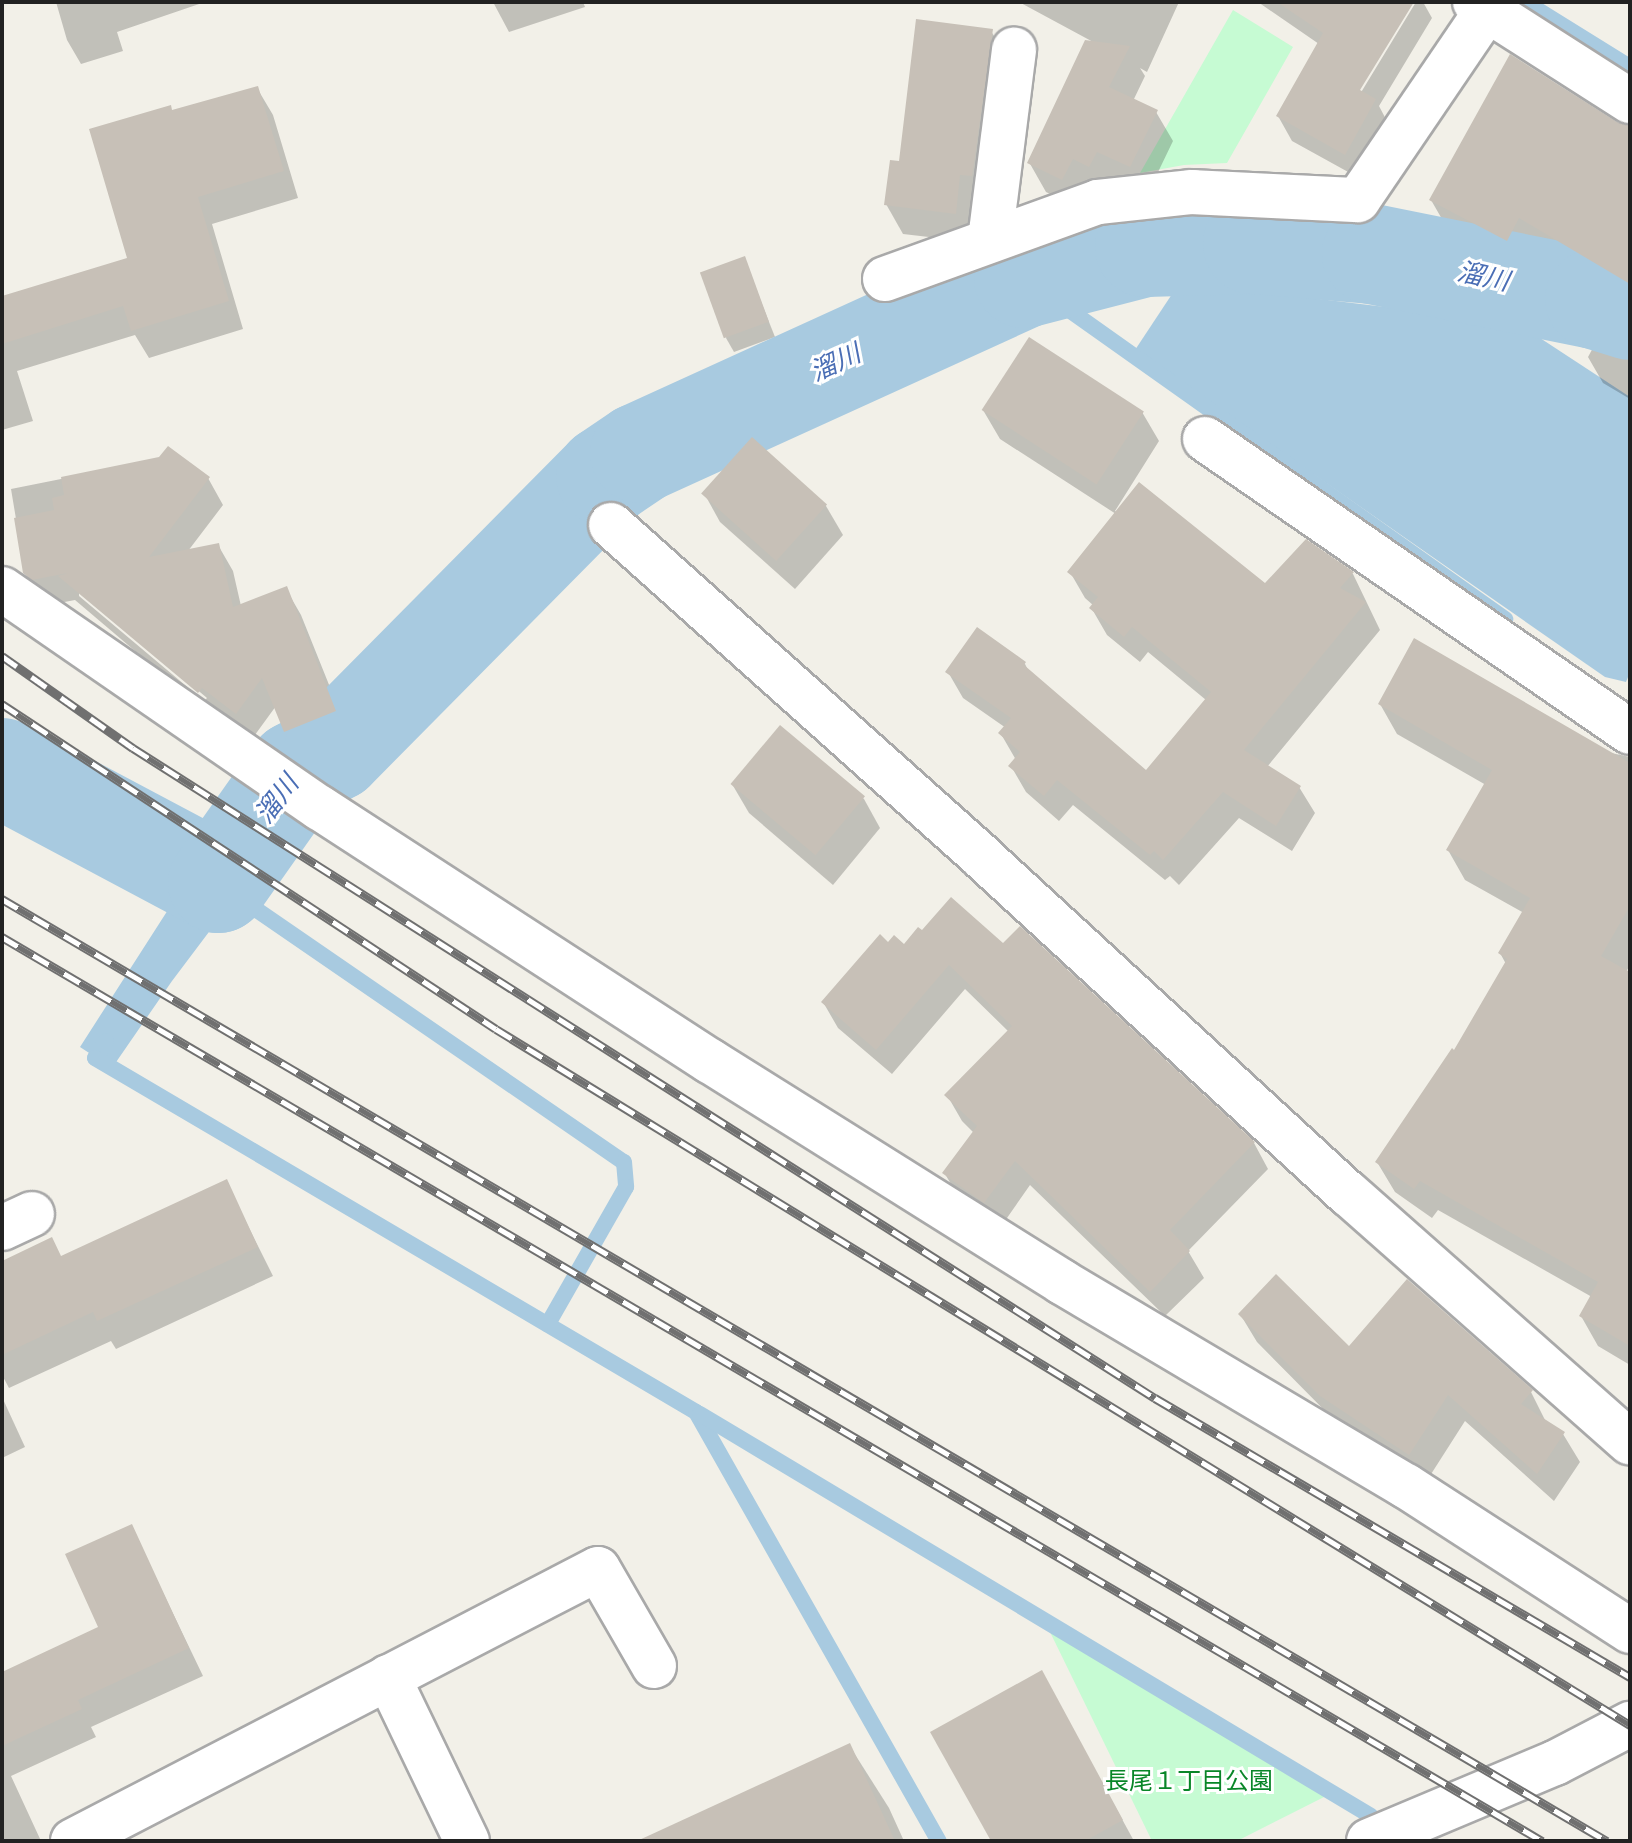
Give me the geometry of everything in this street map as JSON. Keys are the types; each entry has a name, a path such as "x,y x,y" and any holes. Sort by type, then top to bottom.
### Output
{"street":[{"path":"885,279 1098,202 1192,192 1358,200 1481,6 1630,101"},
{"path":"990,240 1014,50"},
{"path":"1205,439 1630,732"},
{"path":"611,525 994,868 1349,1194 1630,1443"},
{"path":"2,589 320,808 750,1087 1062,1282 1406,1486 1630,1631"},
{"path":"73,1841 598,1569 654,1666"},
{"path":"388,1677 467,1841"},
{"path":"1405,1835 1630,1724"}],"green space":[{"path":"1233,10 1293,47 1227,163 1184,165 1140,173"},
{"name":"長尾１丁目公園","path":"1050,1632 1330,1794 1237,1841 1152,1841"}],"water":[{"path":"1180,282 1517,323 1630,397 1630,672 1626,682 1605,677 1135,350"},
{"path":"268,754 318,787 172,981 112,1068 80,1047"}],"building":[{"path":"1277,2 1414,2 1360,90 1376,99 1345,155 1276,116 1323,33"},
{"path":"916,19 993,29 972,176 960,175 956,214 884,205 890,160 899,161"},
{"path":"1085,40 1130,46 1109,87 1158,110 1130,167 1097,152 1089,167 1073,159 1062,180 1027,163"},
{"path":"1510,54 1617,122 1630,126 1630,284 1519,218 1507,241 1429,200"},
{"path":"258,86 284,171 198,197 229,301 131,331 123,306 2,344 2,296 127,258 89,129 171,105 172,110"},
{"path":"745,256 769,322 724,338 700,272"},
{"path":"1029,337 1144,412 1097,485 982,410"},
{"path":"752,437 827,505 776,561 701,493"},
{"path":"168,446 210,477 149,557 219,543 233,607 287,586 336,711 284,732 262,678 236,714 202,688 198,693 58,576 68,573 32,580 23,573 14,518 54,510 52,498 64,495 61,477 159,457"},
{"path":"1139,482 1265,583 1306,539 1354,572 1340,588 1366,602 1244,750 1301,786 1276,826 1223,792 1163,860 1154,851 1150,855 1057,780 1044,796 1008,766 1020,752 998,733 1011,718 945,672 977,627 1026,662 1024,665 1146,770 1211,692 1132,627 1124,637 1089,608 1098,597 1067,572"},
{"path":"1414,638 1630,763 1630,906 1601,956 1630,972 1630,1346 1579,1316 1598,1282 1420,1181 1414,1189 1375,1162 1452,1048 1454,1050 1507,959 1498,953 1530,898 1446,850 1492,770 1378,704"},
{"path":"780,725 865,796 816,855 731,784"},
{"path":"951,897 1003,943 1020,926 1255,1142 1170,1230 1190,1251 1150,1292 1015,1161 984,1203 942,1173 977,1126 944,1095 1012,1026 949,965 876,1050 821,1002 880,934 888,942 894,935 904,944 918,927 922,930"},
{"path":"227,1179 258,1247 97,1321 93,1312 2,1355 2,1261 52,1237 61,1256"},
{"path":"1276,1274 1349,1346 1407,1279 1533,1390 1521,1404 1565,1432 1537,1474 1448,1395 1409,1455 1320,1396 1238,1314"},
{"path":"132,1524 189,1648 78,1700 82,1709 2,1746 2,1672 98,1627 65,1554"},
{"path":"1042,1670 1123,1820 1085,1841 991,1841 930,1732"},
{"path":"850,1743 895,1841 637,1841"}],"waterway":[{"path":"1525,2 1630,67"},
{"name":"溜川","path":"2,768 218,883 297,771 334,751 606,476 640,453 1024,278 1145,247 1253,244 1372,254 1595,299 1630,310"},
{"path":"1024,278 1505,619"},
{"path":"219,884 624,1162 626,1187 548,1324"},
{"path":"106,1041 95,1058 696,1412 939,1841"},
{"path":"700,1414 1371,1816"}],"railway":[{"path":"2,656 133,748 1155,1398 1630,1677"},
{"path":"2,704 496,1029 1630,1725"},
{"path":"2,899 1607,1841"},
{"path":"2,937 1542,1841"}]}
